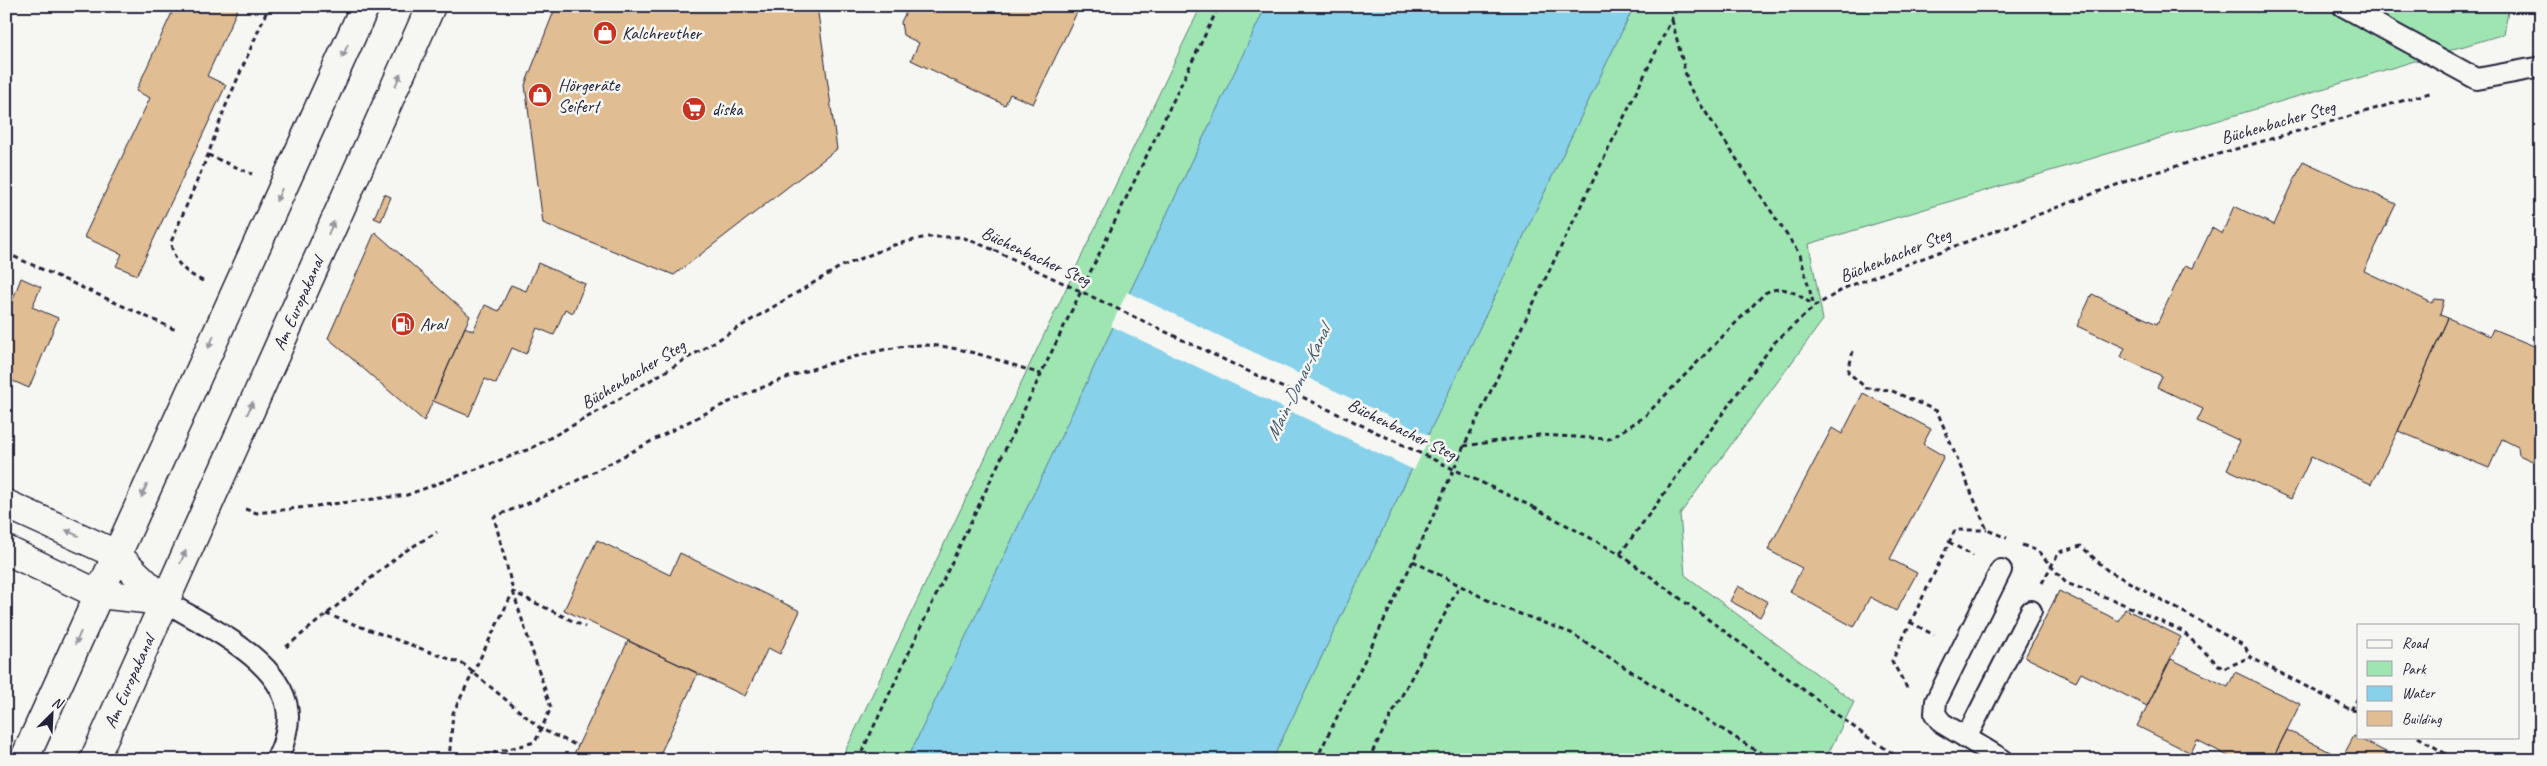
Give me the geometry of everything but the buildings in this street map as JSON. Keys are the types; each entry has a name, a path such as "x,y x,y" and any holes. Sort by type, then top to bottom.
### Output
{"main road":[{"path":"24,760 365,6"},
{"name":"Am Europakanal","path":"94,760 431,6"},
{"path":"6,504 116,554 164,601"},
{"path":"6,550 98,594 164,601"}],"lane":[{"path":"2343,6 2477,79 2541,67"},
{"path":"2000,570 1944,682 1936,701 1935,714 1942,723 2003,760"},
{"path":"164,601 245,650 265,665 288,702 288,727 281,753 275,760"},
{"path":"1966,738 2031,611"}],"path":[{"path":"234,294 193,276 181,267 172,253 171,242 208,155 224,110 269,6"},
{"path":"858,760 1041,374 1220,6"},
{"path":"1316,760 1413,562 1464,446 1678,6"},
{"path":"1672,20 1689,87 1800,255 1815,306"},
{"name":"Büchenbacher Steg","path":"239,508 257,513 408,495 530,449 604,408 840,267 894,245 926,237 962,237 994,250 1533,507 1620,554 1774,343 1815,306 1847,287 2132,179 2477,79"},
{"path":"208,155 282,187"},
{"path":"6,253 181,333"},
{"path":"1464,446 1539,435 1609,439 1644,417 1765,293 1775,288 1790,290 1815,306"},
{"path":"514,592 473,670 454,713 449,760 474,758 535,742 551,708 514,592 494,518 572,484 682,424 772,382 873,352 920,345 962,349 1041,374"},
{"path":"1853,350 1848,372 1866,388 1890,390 1937,411 1987,530"},
{"path":"1935,714 1908,689 1892,661 1955,530 1987,530 2012,541"},
{"path":"265,665 402,553 437,532"},
{"path":"1949,542 2000,570 2040,587 2059,552 2081,546 2107,570 2245,646 2250,657 2351,710 2357,711"},
{"path":"2021,544 2038,552 2052,565 2066,583 2114,600 2182,631 2223,669 2250,657"},
{"path":"1620,554 1866,736 1903,760"},
{"path":"1413,562 1499,606 1571,633 1750,747 1775,760"},
{"path":"1368,760 1460,585"},
{"path":"514,592 585,627"},
{"path":"326,614 463,664 473,670 498,695 541,729 578,746"},
{"path":"1910,622 1920,629"},
{"path":"2351,710 2357,700"},
{"path":"2420,738 2456,760"}],"green space":[{"path":"1201,6 1266,6 907,760 841,760"},
{"path":"1634,6 2509,6 2504,34 1809,244 1823,320 1680,514 1685,575 1854,702 1825,760 1272,760"}],"water":[{"name":"Main-Donau-Kanal","path":"1266,6 1634,6 1272,760 907,760"}],"pier":[{"path":"1127,292 1430,436 1414,470 1111,326"}],"place":[{"name":"Kalchreuther","path":"605,33"},
{"name":"Hörgeräte Seifert","path":"540,95"},
{"name":"diska","path":"694,109"},
{"name":"Aral","path":"403,324"}]}
